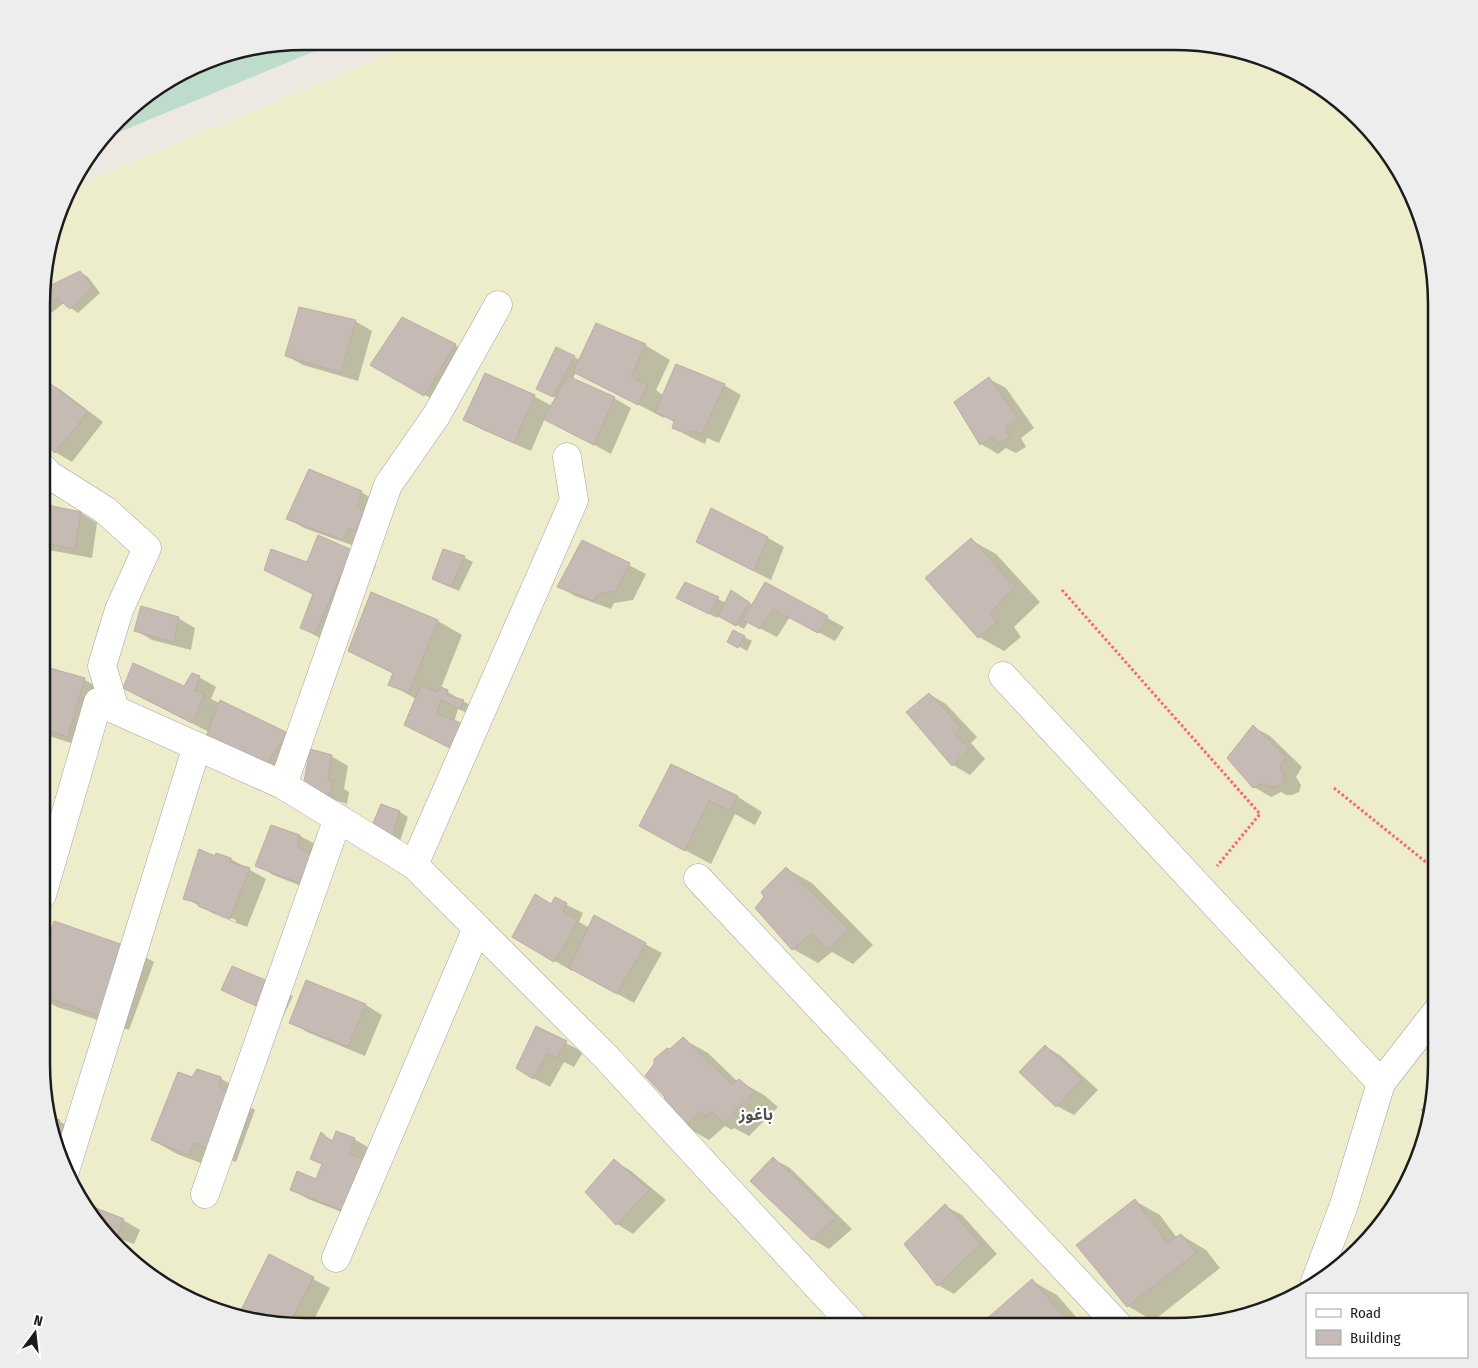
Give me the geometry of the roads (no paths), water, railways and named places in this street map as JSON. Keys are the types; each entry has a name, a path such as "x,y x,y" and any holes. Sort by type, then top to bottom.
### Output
{"street":[{"path":"283,785 388,485 436,416 498,304"},
{"path":"414,865 574,500 567,457"},
{"path":"50,475 106,510 147,548 119,610 102,666 114,709"},
{"path":"1003,676 1381,1083"},
{"path":"50,867 98,702 283,785 414,865 606,1057 847,1318"},
{"path":"68,1160 197,746"},
{"path":"205,1194 338,818"},
{"path":"698,878 1111,1318"},
{"path":"336,1258 477,928"},
{"path":"1318,1273 1344,1205 1381,1083 1428,1023"}],"district":[{"name":"باغوز","path":"756,1114"}]}
